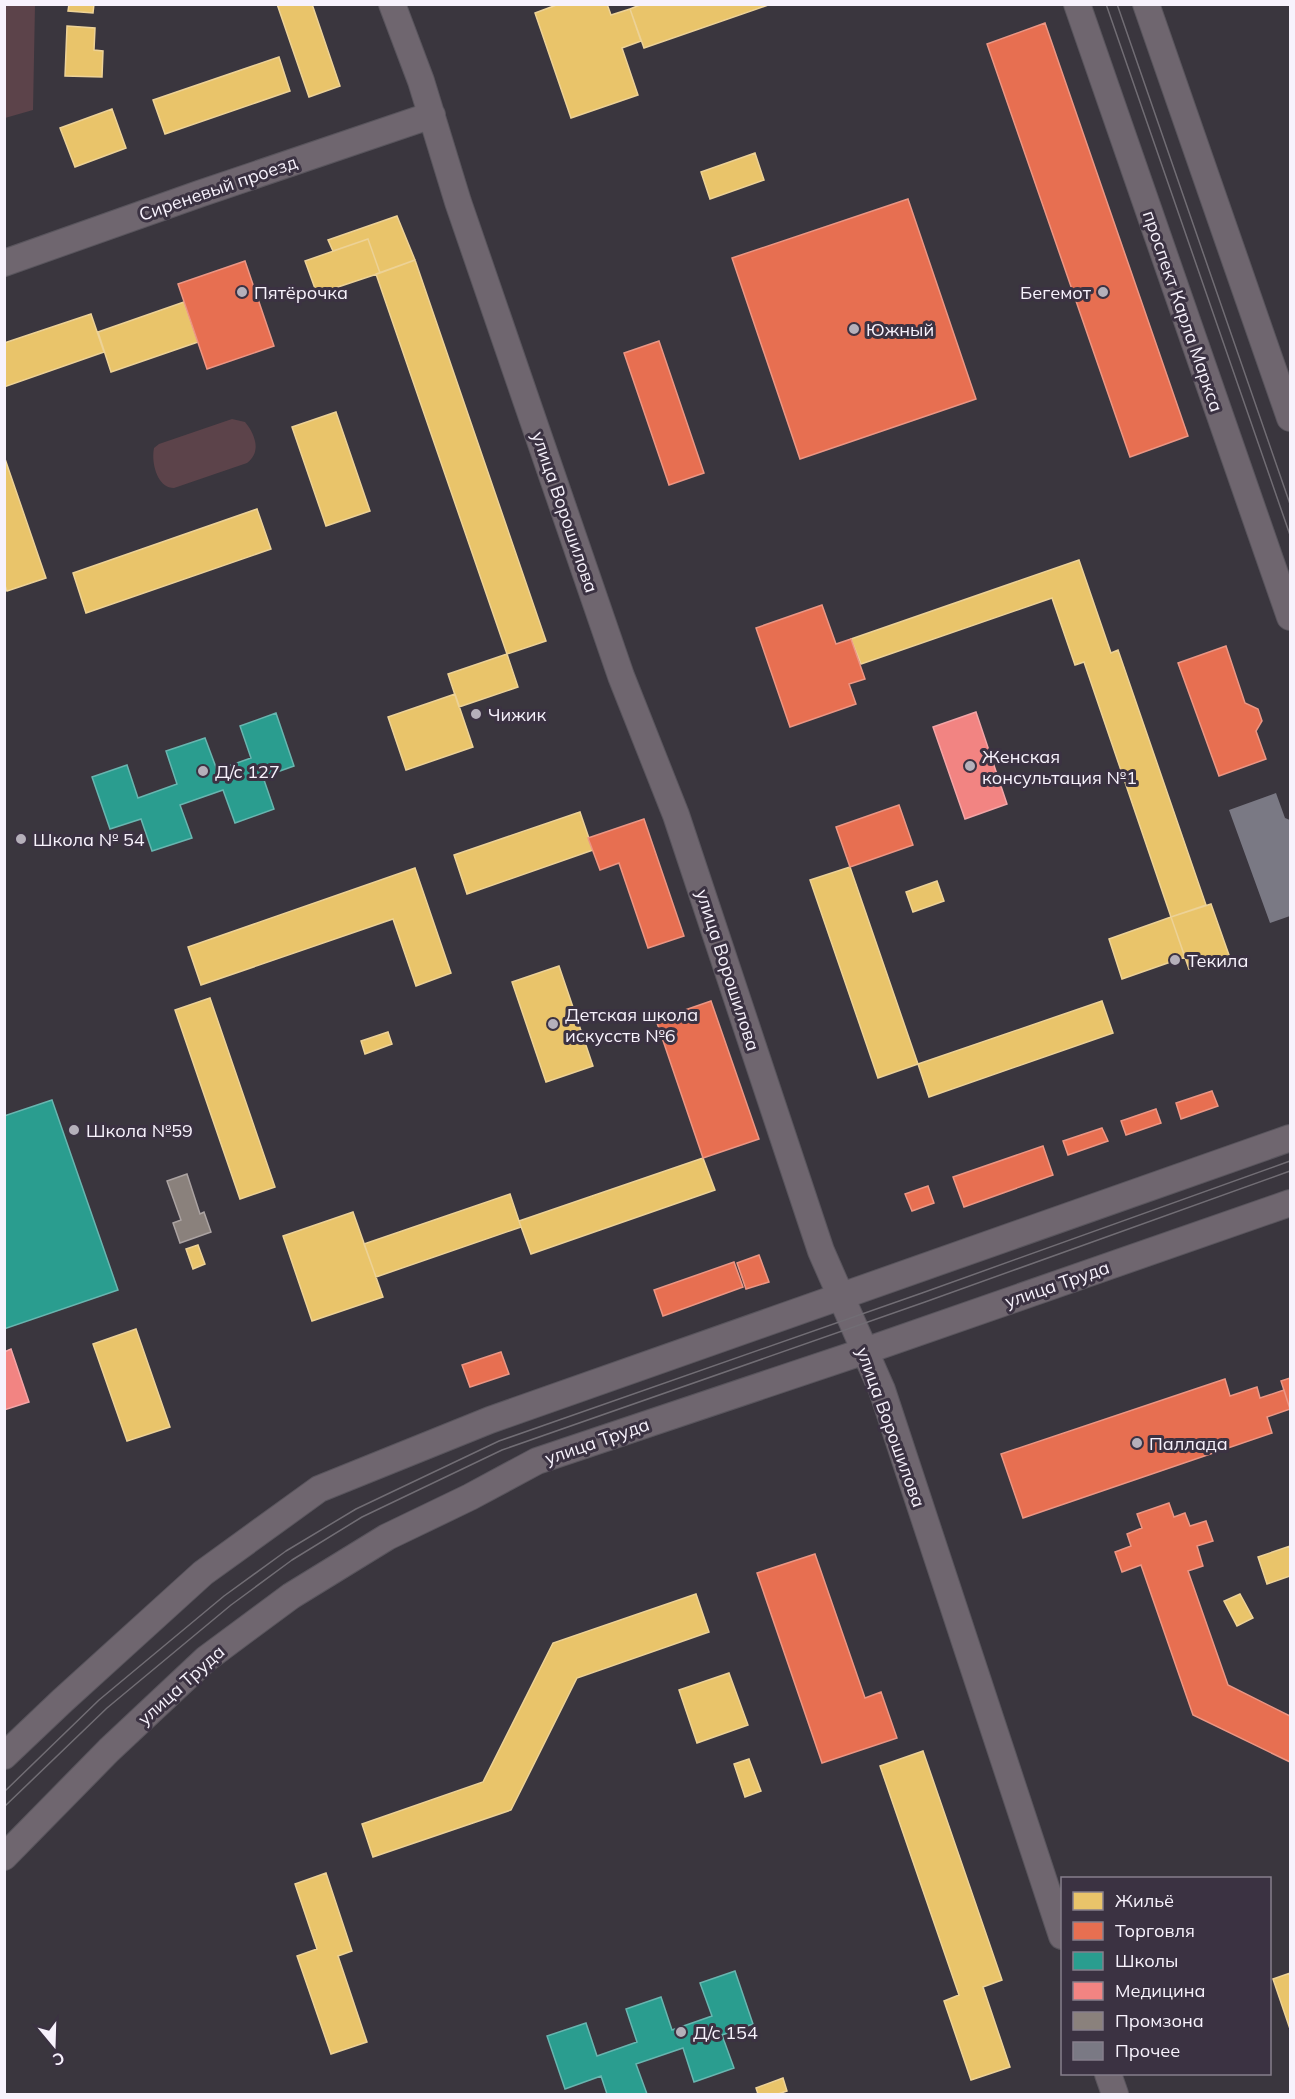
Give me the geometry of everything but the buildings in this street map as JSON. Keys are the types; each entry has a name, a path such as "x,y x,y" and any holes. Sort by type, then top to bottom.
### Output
{"main road":[{"name":"улица Ворошилова","path":"392,4 432,115 458,202 595,600 647,745 676,815 821,1251 885,1400 1061,1933"},
{"name":"проспект Карла Маркса","path":"1077,4 1290,617"},
{"path":"1146,4 1290,418"},
{"name":"Сиреневый проезд","path":"4,263 432,115"},
{"path":"4,1756 203,1574 319,1489 490,1420 1290,1138"},
{"name":"улица Труда","path":"4,1857 109,1750 206,1659 291,1596 387,1537 470,1497 537,1461 865,1351 1290,1203"},
{"path":"1109,2075 1115,2094"}],"shaded area":[{"path":"5,4 35,5 33,110 5,118"},
{"path":"232,419 245,422 252,432 256,448 252,459 247,463 174,488 163,484 156,473 153,460 154,448 159,444"}],"tram line":[{"path":"1106,4 1290,535"},
{"path":"1117,4 1290,504"},
{"path":"4,1792 99,1700 224,1596 286,1551 356,1509 499,1441 1290,1161"},
{"path":"4,1807 107,1708 231,1605 292,1560 362,1517 502,1450 1290,1171"}],"place":[{"name":"Пятёрочка","path":"242,292"},
{"name":"Бегемот","path":"1103,292"},
{"name":"Южный","path":"854,329"},
{"name":"Чижик","path":"476,714"},
{"name":"Женская консультация №1","path":"970,766"},
{"name":"Д/с 127","path":"203,771"},
{"name":"Школа № 54","path":"21,839"},
{"name":"Текила","path":"1175,960"},
{"name":"Детская школа искусств №6","path":"553,1024"},
{"name":"Школа №59","path":"74,1130"},
{"name":"Паллада","path":"1137,1443"},
{"name":"Д/с 154","path":"681,2032"}]}
